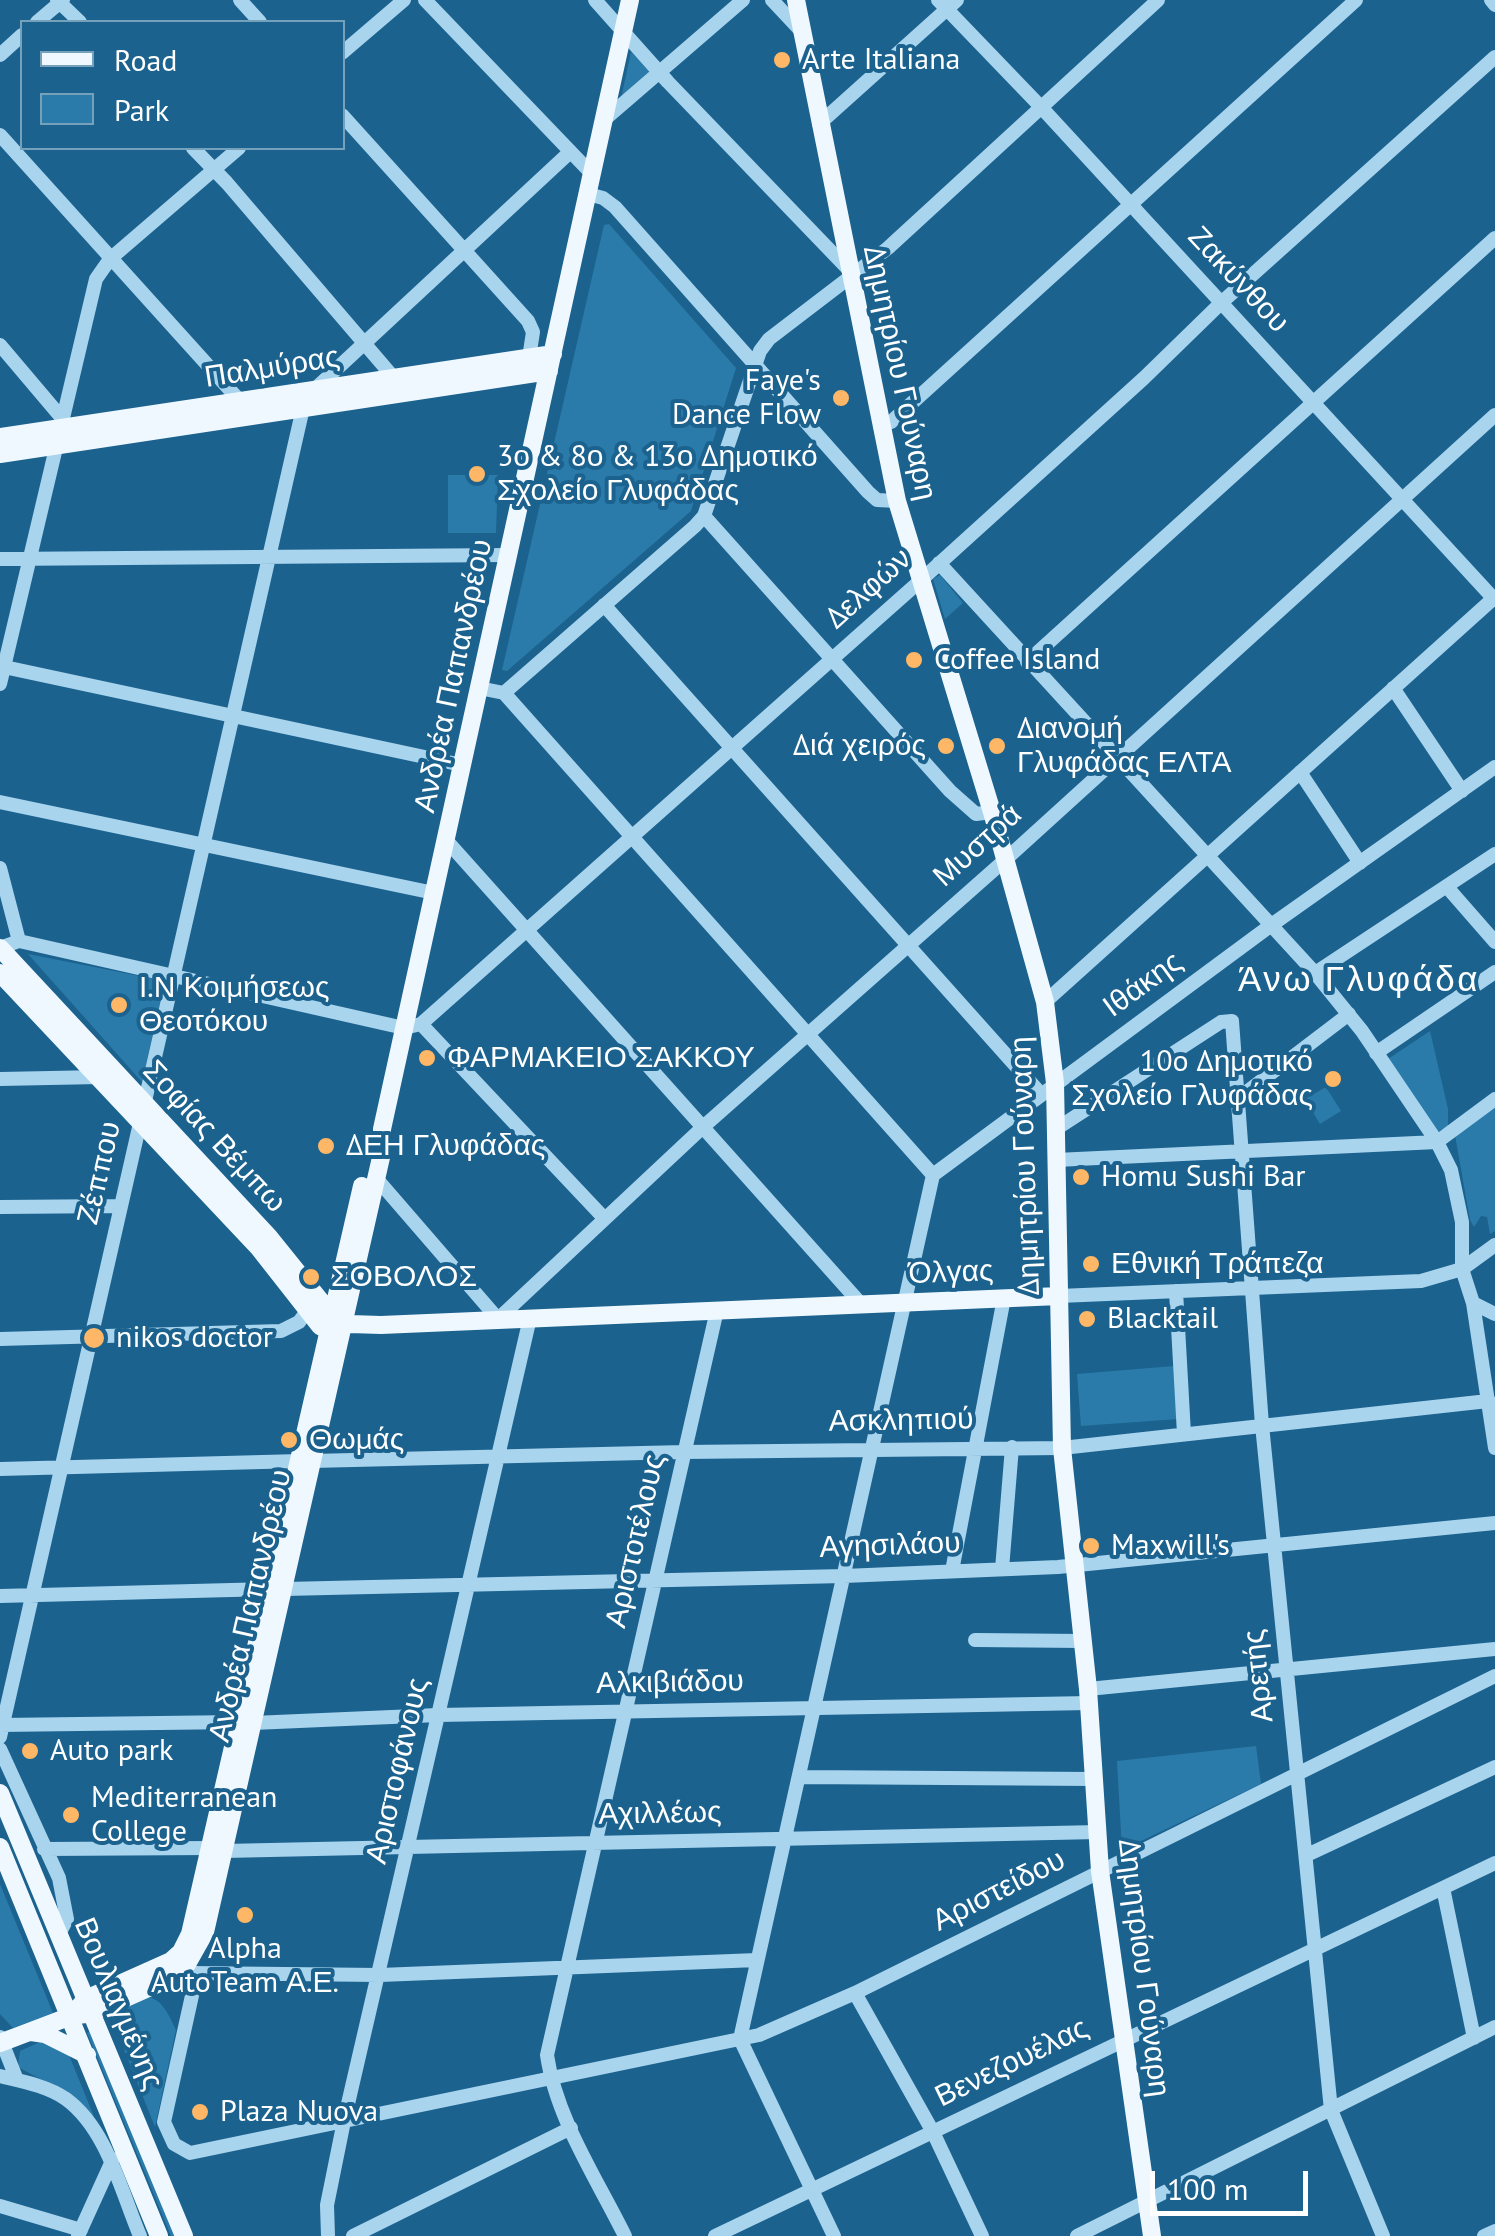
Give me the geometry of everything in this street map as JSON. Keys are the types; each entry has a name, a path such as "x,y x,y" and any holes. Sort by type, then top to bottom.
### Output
{"main road":[{"name":"Ανδρέα Παπανδρέου","path":"335,1326 376,1178 382,1129 412,1026 434,893 630,0"},
{"name":"Δημητρίου Γούναρη","path":"796,0 897,500 1045,1002 1048,1088 1056,1129 1062,1448 1088,1696 1100,1871 1152,2236"},
{"name":"Παλμύρας","path":"0,454 59,430 530,358 551,363"},
{"name":"Παλμύρας","path":"0,436 303,408 551,363"},
{"name":"Σοφίας Βέμπω","path":"0,948 258,1246 308,1310 335,1326"},
{"name":"Σοφίας Βέμπω","path":"0,973 100,1077 143,1111 269,1236 335,1326"},
{"name":"Ανδρέα Παπανδρέου","path":"120,1992 188,1973 201,1943 370,1152 382,1129"},
{"name":"Όλγας","path":"335,1326 1059,1296"},
{"name":"Βουλιαγμένης","path":"0,1793 184,2236"},
{"path":"19,1839 44,1849"},
{"name":"Βουλιαγμένης","path":"0,1846 159,2236"},
{"name":"Ανδρέα Παπανδρέου","path":"1,2041 72,2016 160,1968 186,1944 218,1850"},
{"path":"72,1967 120,1992 107,2027 116,2067"},
{"path":"31,2032 45,2034 87,2054"}],"street":[{"path":"240,0 258,20"},
{"path":"345,50 404,0"},
{"path":"425,0 592,174"},
{"path":"595,0 848,272"},
{"path":"604,120 742,0"},
{"path":"772,0 802,32"},
{"path":"504,693 704,516 755,364 768,339 848,272 888,248 1158,0"},
{"path":"880,426 891,422 1356,0"},
{"path":"40,20 60,1 78,20"},
{"path":"819,124 948,3"},
{"name":"Ζακύνθου","path":"948,3 1495,598"},
{"path":"0,55 20,37"},
{"name":"Δελφών","path":"412,1026 732,750 1495,57"},
{"path":"345,117 528,321 533,332 530,358"},
{"path":"0,135 240,401"},
{"path":"194,150 394,378"},
{"path":"0,684 96,278 110,259 236,150"},
{"name":"Ζέππου","path":"1,1729 303,408 314,390 365,341 569,153"},
{"path":"588,194 616,206 868,492 877,500 897,500"},
{"path":"1027,662 1495,238"},
{"path":"0,346 59,430"},
{"name":"Μυστρά","path":"498,1319 703,1126 1005,860 1495,415"},
{"path":"704,516 968,810 992,812"},
{"path":"0,559 508,555"},
{"path":"938,563 1315,973 1349,1014 1437,1142 1451,1170 1462,1222 1462,1269 1492,1403 1495,1448"},
{"path":"1045,1002 1495,598"},
{"path":"604,604 908,944 1048,1088"},
{"path":"2,666 462,765"},
{"path":"479,688 504,693 933,1175 740,2039 834,2236"},
{"path":"1393,688 1462,791"},
{"name":"Ιθάκης","path":"933,1175 1270,926 1495,768"},
{"path":"1300,772 1360,863"},
{"path":"0,802 434,893"},
{"path":"446,840 861,1304"},
{"path":"1315,973 1495,854"},
{"path":"0,868 19,941"},
{"path":"1447,887 1495,942"},
{"path":"0,948 19,941 412,1026 604,1218"},
{"path":"1376,1053 1495,972"},
{"path":"1236,1100 1349,1014"},
{"name":"Αρετής","path":"1056,1129 1229,1020 1235,1028 1239,1152 1262,1425 1331,2110 1383,2236"},
{"path":"0,1079 100,1077"},
{"path":"1056,1160 1437,1142 1495,1099"},
{"path":"376,1178 498,1319"},
{"path":"0,1207 121,1206"},
{"name":"Όλγας","path":"1059,1296 1421,1281 1462,1269 1495,1246"},
{"path":"1176,1291 1184,1434"},
{"path":"952,1572 1004,1298"},
{"path":"1472,1303 1495,1314"},
{"path":"0,1339 282,1330 299,1322 308,1310"},
{"name":"Αριστοτέλους","path":"550,2077 547,2054 717,1310"},
{"name":"Αριστοφάνους","path":"328,2236 327,2206 344,2122 530,1318"},
{"name":"Ασκληπιού","path":"0,1469 684,1452 1062,1448 1492,1403"},
{"path":"1002,1570 1012,1447"},
{"name":"Αγησιλάου","path":"0,1596 1002,1570 1495,1524"},
{"path":"974,1640 1082,1640"},
{"name":"Αλκιβιάδου","path":"1,1729 1088,1696 1286,1670 1495,1649"},
{"name":"Αριστείδου","path":"199,2152 782,2027 1495,1676"},
{"path":"0,1749 59,1878 67,1919 59,1934"},
{"path":"1308,1855 1495,1767"},
{"path":"800,1777 1094,1779"},
{"name":"Αχιλλέως","path":"44,1849 409,1847 1098,1832"},
{"name":"Βενεζουέλας","path":"715,2236 1495,1863"},
{"path":"1443,1888 1474,2038"},
{"path":"188,1973 380,1975 757,1960"},
{"name":"Ανδρέα Παπανδρέου","path":"188,1973 164,2122 174,2144 181,2150 199,2152"},
{"path":"855,1993 932,2132 982,2236"},
{"path":"1077,2236 1495,2027"},
{"path":"1,2041 18,2080"},
{"path":"0,2076 71,2103 98,2138 140,2236"},
{"path":"550,2077 625,2236"},
{"path":"353,2236 380,2230 571,2128"},
{"path":"0,2206 80,2233 110,2163 124,2147"},
{"path":"1484,2236 1495,2231"}],"green space":[{"path":"631,52 656,75 620,103"},
{"path":"609,224 736,368 691,511 507,671 502,670 604,225"},
{"path":"448,475 498,475 496,533 448,533"},
{"path":"940,575 963,603 945,619 933,579"},
{"path":"28,954 165,981 142,1082"},
{"path":"1430,1031 1448,1109 1448,1126 1434,1134 1388,1059"},
{"path":"1326,1087 1341,1111 1320,1124 1305,1099"},
{"path":"1495,1108 1495,1231 1490,1234 1487,1217 1481,1216 1474,1227 1470,1220 1455,1135"},
{"path":"1174,1366 1178,1419 1081,1426 1077,1374"},
{"path":"1256,1746 1261,1784 1122,1850 1117,1761"},
{"path":"0,1884 53,2013 13,2028 0,2014"},
{"path":"145,1996 161,2004 176,2030 155,2127 113,2022 120,2008"},
{"path":"90,2031 175,2236 171,2236 87,2033"},
{"path":"42,2041 69,2055 101,2134 74,2097 18,2067 20,2051"}],"place":[{"name":"Arte Italiana","path":"782,60"},
{"name":"Faye's Dance Flow","path":"841,398"},
{"name":"3ο & 8ο & 13ο Δημοτικό Σχολείο Γλυφάδας","path":"477,474"},
{"name":"Coffee Island","path":"914,660"},
{"name":"Διά χειρός","path":"946,746"},
{"name":"Διανομή Γλυφάδας ΕΛΤΑ","path":"997,746"},
{"name":"Ι.Ν Κοιμήσεως Θεοτόκου","path":"119,1005"},
{"name":"ΦΑΡΜΑΚΕΙΟ ΣΑΚΚΟΥ","path":"427,1058"},
{"name":"10o Δημοτικό Σχολείο Γλυφάδας","path":"1333,1079"},
{"name":"ΔΕΗ Γλυφάδας","path":"326,1146"},
{"name":"Homu Sushi Bar","path":"1081,1177"},
{"name":"Εθνική Τράπεζα","path":"1091,1264"},
{"name":"ΣΟΒΟΛΟΣ","path":"311,1277"},
{"name":"Blacktail","path":"1087,1319"},
{"name":"nikos doctor","path":"94,1338"},
{"name":"Θωμάς","path":"289,1440"},
{"name":"Maxwill's","path":"1091,1546"},
{"name":"Auto park","path":"30,1751"},
{"name":"Mediterranean College","path":"71,1815"},
{"name":"Alpha AutoTeam Α.Ε.","path":"245,1915"},
{"name":"Plaza Nuova","path":"200,2112"}],"district":[{"name":"Άνω Γλυφάδα","path":"1359,981"}]}
